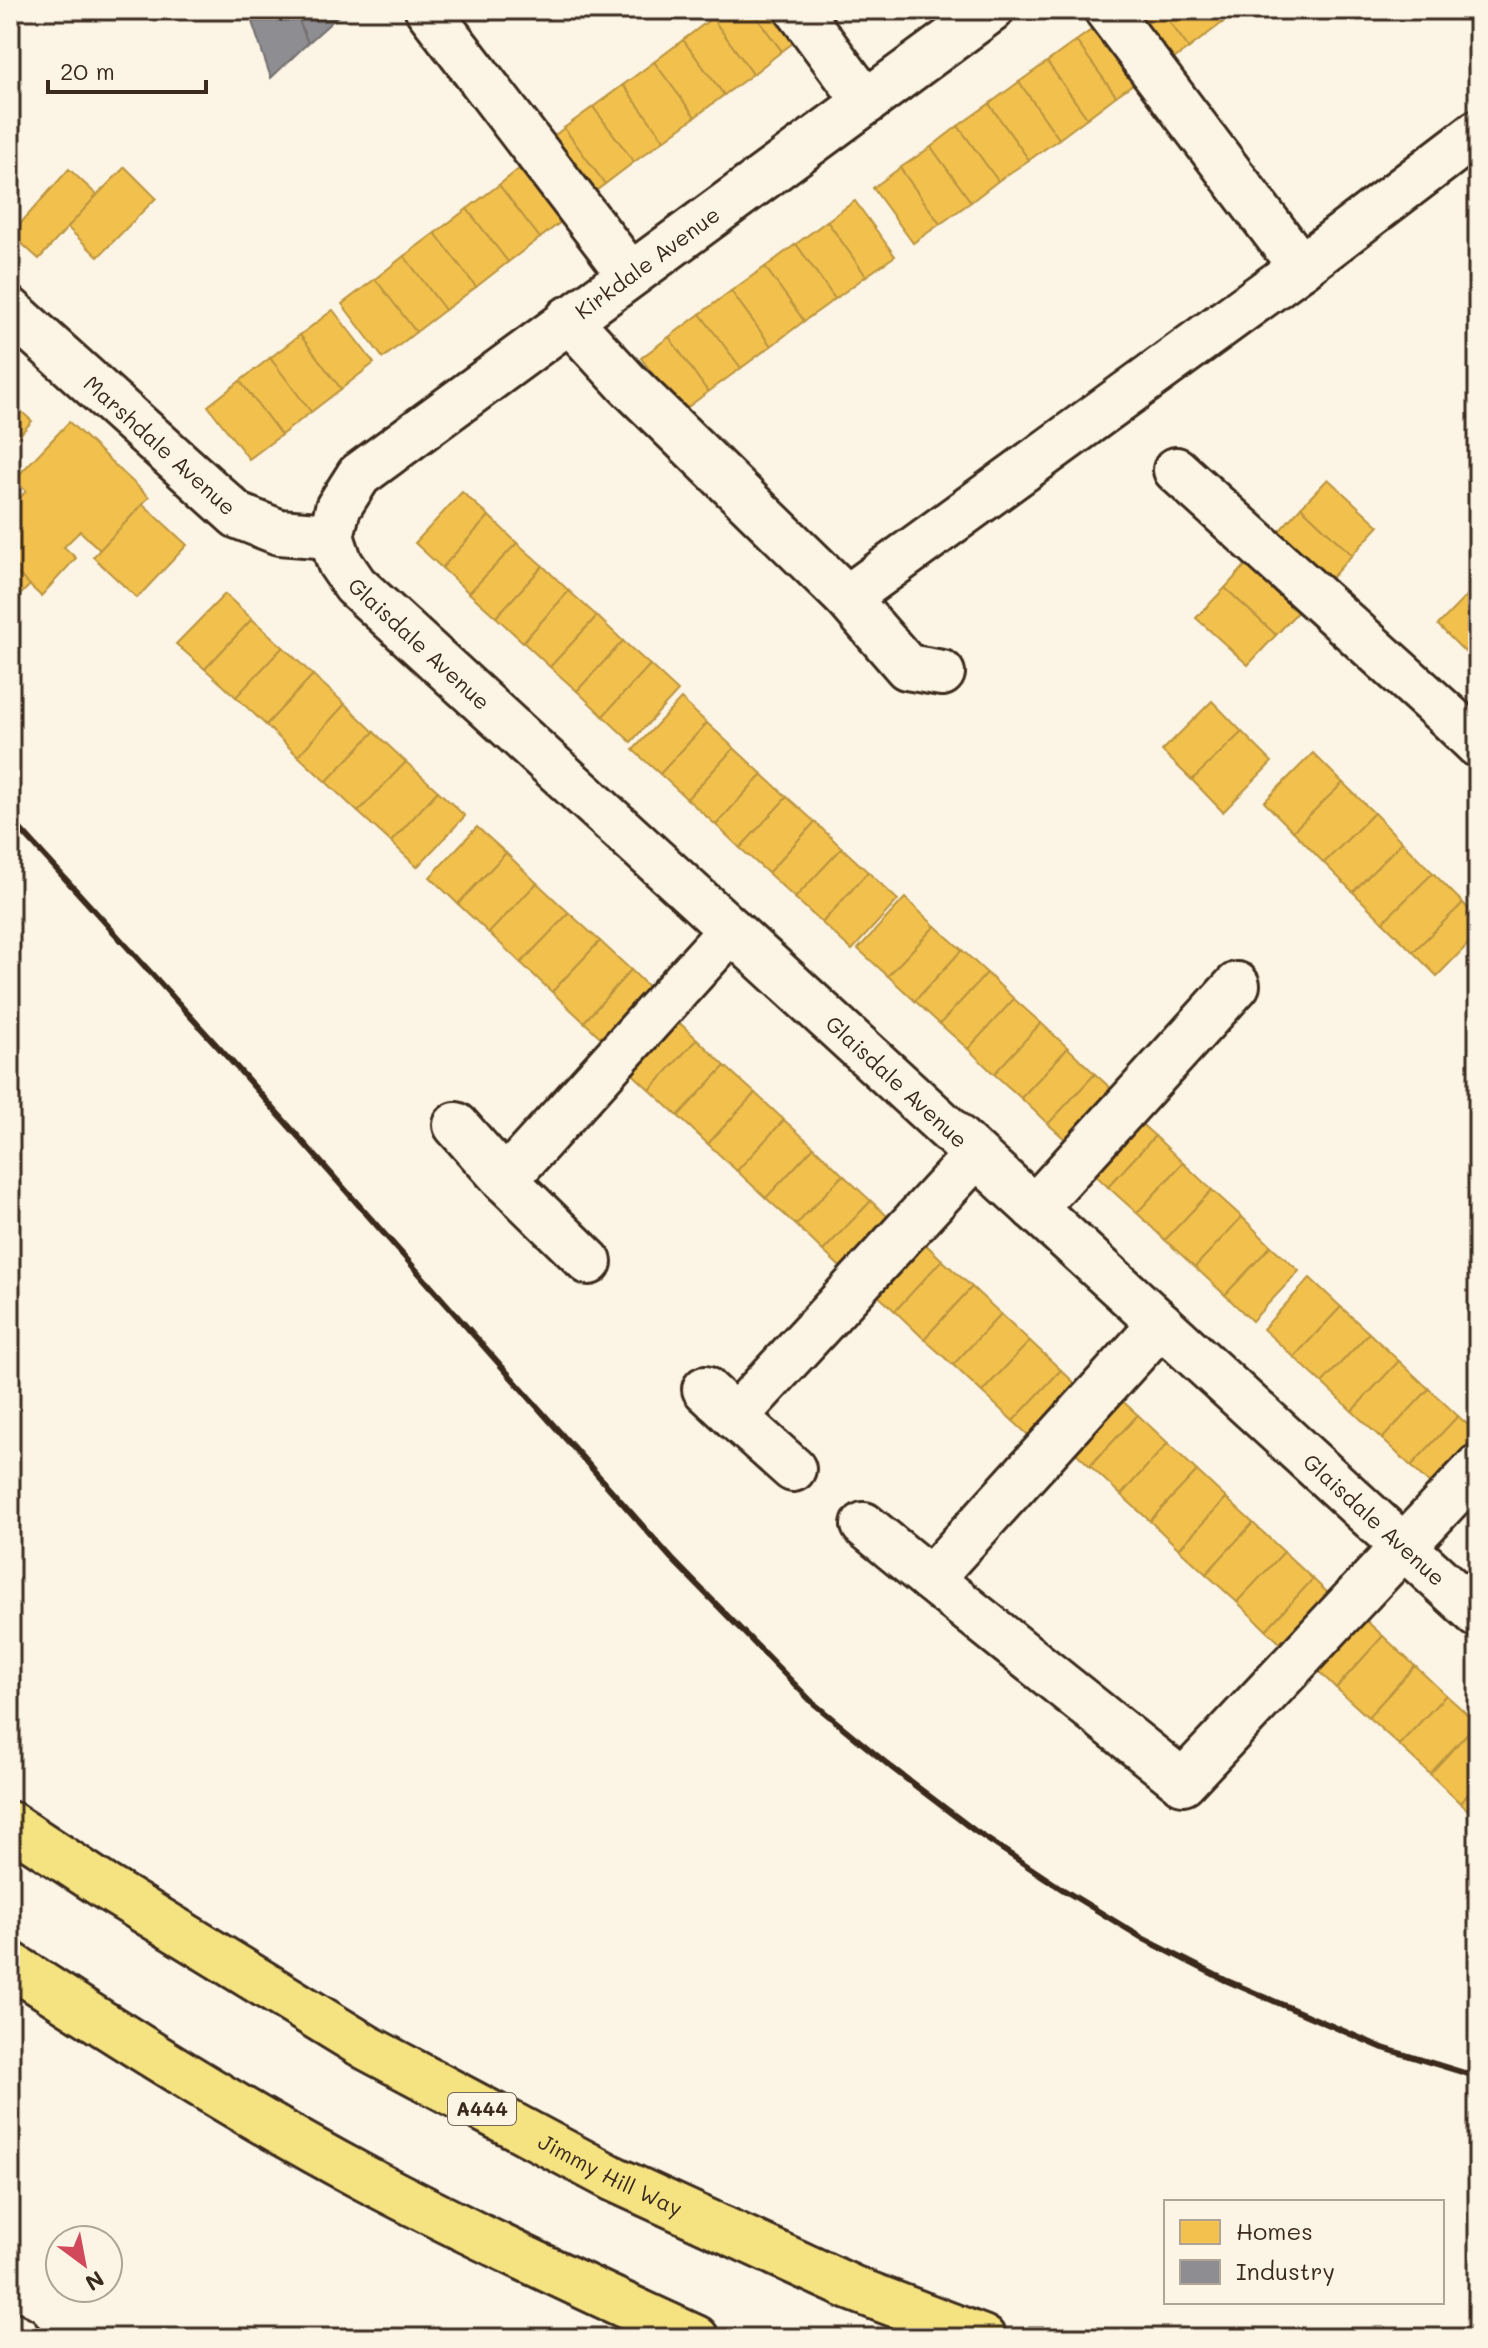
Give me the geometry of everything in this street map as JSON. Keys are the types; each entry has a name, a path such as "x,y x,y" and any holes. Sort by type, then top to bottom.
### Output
{"highway":[{"name":"Jimmy Hill Way","path":"10,1824 104,1886 366,2047 614,2179 852,2288 983,2338"},
{"path":"10,1964 179,2073 367,2180 541,2268 696,2338"}],"street":[{"path":"428,10 630,274"},
{"path":"798,10 866,102"},
{"name":"Kirkdale Avenue","path":"331,536 338,508 359,475 991,10"},
{"path":"1107,10 1301,267"},
{"path":"847,598 1301,267 1478,132"},
{"name":"Marshdale Avenue","path":"10,310 238,516 279,532 331,536"},
{"path":"568,319 627,383 847,598 907,667 942,673"},
{"path":"1176,470 1464,731"},
{"name":"Glaisdale Avenue","path":"331,536 340,563 355,585 1478,1615"},
{"path":"505,1180 731,930"},
{"path":"1034,1208 1237,985"},
{"path":"456,1125 505,1180 589,1262"},
{"path":"793,1469 720,1403 976,1155"},
{"path":"930,1579 1161,1324"},
{"path":"864,1525 1183,1782 1478,1467"},
{"path":"10,2334 18,2338"}],"building: Homes":[{"path":"723,10 751,10 782,51 753,74 712,18"},
{"path":"751,10 792,10 808,32 782,51"},
{"path":"1123,10 1161,10 1189,48 1158,70"},
{"path":"1161,10 1213,10 1222,23 1189,48"},
{"path":"1213,10 1240,10 1222,23"},
{"path":"712,18 753,74 724,95 683,40"},
{"path":"1104,21 1144,76 1116,96 1076,41"},
{"path":"683,40 724,95 695,117 654,62"},
{"path":"1076,41 1116,96 1087,118 1047,62"},
{"path":"654,62 695,117 664,140 623,85"},
{"path":"1047,62 1087,118 1059,139 1019,82"},
{"path":"1019,82 1059,139 1029,160 989,104"},
{"path":"623,85 664,140 634,162 593,107"},
{"path":"989,104 1029,160 998,181 958,126"},
{"path":"593,107 634,162 605,184 564,128"},
{"path":"958,126 998,181 971,202 931,147"},
{"path":"564,128 605,184 580,203 539,148"},
{"path":"931,147 971,202 940,224 900,168"},
{"path":"525,164 566,218 540,238 499,185"},
{"path":"125,167 156,198 98,257 67,227"},
{"path":"900,168 940,224 913,243 873,188"},
{"path":"69,169 97,195 39,259 11,234"},
{"path":"499,185 540,238 508,262 467,209"},
{"path":"855,201 895,256 866,276 827,221"},
{"path":"467,209 508,262 476,287 435,233"},
{"path":"827,221 866,276 835,299 796,244"},
{"path":"435,233 476,287 445,310 404,256"},
{"path":"796,244 835,299 804,321 765,267"},
{"path":"404,256 445,310 416,332 375,279"},
{"path":"765,267 804,321 771,346 731,291"},
{"path":"375,279 416,332 383,358 342,304"},
{"path":"731,291 771,346 741,368 700,314"},
{"path":"333,310 374,363 341,389 300,335"},
{"path":"700,314 741,368 708,392 669,337"},
{"path":"300,335 341,389 311,412 270,358"},
{"path":"669,337 708,392 681,412 641,358"},
{"path":"270,358 311,412 281,435 240,381"},
{"path":"240,381 281,435 249,459 208,406"},
{"path":"10,401 32,421 10,446"},
{"path":"69,422 149,497 100,550 80,531 64,547 76,558 41,596 10,567 10,509 26,491 14,480"},
{"path":"1328,479 1379,526 1352,555 1301,507"},
{"path":"462,492 489,516 442,568 415,543"},
{"path":"143,504 187,545 137,598 93,557"},
{"path":"1301,507 1352,555 1324,586 1272,539"},
{"path":"489,516 517,543 469,593 442,568"},
{"path":"517,543 543,566 496,617 469,593"},
{"path":"1252,558 1303,606 1276,635 1225,588"},
{"path":"543,566 569,591 523,642 496,617"},
{"path":"10,567 30,585 10,605"},
{"path":"1478,584 1478,645 1468,655 1438,625"},
{"path":"1225,588 1276,635 1248,665 1196,618"},
{"path":"569,591 597,616 550,667 523,642"},
{"path":"225,594 252,619 205,669 176,644"},
{"path":"597,616 623,641 577,691 550,667"},
{"path":"252,619 283,647 236,697 205,669"},
{"path":"623,641 650,665 603,716 577,691"},
{"path":"283,647 313,675 266,725 236,697"},
{"path":"650,665 678,691 631,742 603,716"},
{"path":"313,675 345,704 298,756 266,725"},
{"path":"681,699 707,723 660,774 633,750"},
{"path":"1212,701 1242,732 1192,780 1162,751"},
{"path":"345,704 374,732 326,782 298,756"},
{"path":"707,723 734,748 687,799 660,774"},
{"path":"374,732 406,762 358,812 326,782"},
{"path":"1242,732 1272,762 1223,812 1192,780"},
{"path":"734,748 762,774 716,825 687,799"},
{"path":"1313,753 1343,783 1293,831 1264,802"},
{"path":"406,762 438,791 391,842 358,812"},
{"path":"762,774 787,797 740,848 716,825"},
{"path":"1343,783 1374,813 1324,863 1293,831"},
{"path":"438,791 465,816 417,867 391,842"},
{"path":"787,797 815,822 768,873 740,848"},
{"path":"1374,813 1402,842 1353,892 1324,863"},
{"path":"815,822 842,848 795,898 768,873"},
{"path":"477,827 506,853 458,904 430,877"},
{"path":"1402,842 1433,873 1383,922 1353,892"},
{"path":"842,848 868,872 822,923 795,898"},
{"path":"506,853 537,883 489,933 458,904"},
{"path":"868,872 898,900 852,950 822,923"},
{"path":"1433,873 1463,903 1413,952 1383,922"},
{"path":"537,883 569,913 521,963 489,933"},
{"path":"905,898 935,926 888,976 858,949"},
{"path":"1463,903 1478,919 1478,934 1437,976 1413,952"},
{"path":"569,913 600,941 552,992 521,963"},
{"path":"935,926 962,950 915,1001 888,976"},
{"path":"600,941 631,970 584,1022 552,992"},
{"path":"962,950 987,973 940,1024 915,1001"},
{"path":"631,970 658,996 611,1047 584,1022"},
{"path":"987,973 1014,999 968,1049 940,1024"},
{"path":"1014,999 1041,1023 994,1074 968,1049"},
{"path":"670,1014 697,1039 650,1090 623,1065"},
{"path":"1041,1023 1068,1048 1021,1098 994,1074"},
{"path":"697,1039 725,1066 678,1116 650,1090"},
{"path":"1068,1048 1095,1074 1048,1124 1021,1098"},
{"path":"725,1066 755,1093 708,1144 678,1116"},
{"path":"1095,1074 1123,1099 1076,1149 1048,1124"},
{"path":"755,1093 784,1120 737,1171 708,1144"},
{"path":"1128,1112 1155,1136 1108,1187 1081,1161"},
{"path":"784,1120 814,1147 766,1198 737,1171"},
{"path":"1155,1136 1183,1163 1137,1213 1108,1187"},
{"path":"814,1147 843,1175 796,1225 766,1198"},
{"path":"1183,1163 1212,1190 1165,1240 1137,1213"},
{"path":"843,1175 871,1201 823,1251 796,1225"},
{"path":"1212,1190 1242,1217 1195,1267 1165,1240"},
{"path":"871,1201 898,1226 851,1277 823,1251"},
{"path":"1242,1217 1271,1246 1225,1295 1195,1267"},
{"path":"915,1234 942,1260 895,1311 866,1285"},
{"path":"1271,1246 1299,1271 1252,1321 1225,1295"},
{"path":"942,1260 972,1287 924,1339 895,1311"},
{"path":"1310,1278 1341,1307 1294,1357 1263,1329"},
{"path":"972,1287 1001,1314 953,1365 924,1339"},
{"path":"1341,1307 1369,1333 1322,1383 1294,1357"},
{"path":"1001,1314 1030,1341 982,1392 953,1365"},
{"path":"1369,1333 1399,1361 1352,1411 1322,1383"},
{"path":"1030,1341 1061,1370 1013,1421 982,1392"},
{"path":"1399,1361 1429,1389 1382,1439 1352,1411"},
{"path":"1061,1370 1087,1395 1040,1446 1013,1421"},
{"path":"1108,1388 1138,1415 1090,1466 1061,1439"},
{"path":"1429,1389 1458,1416 1411,1466 1382,1439"},
{"path":"1138,1415 1168,1443 1121,1495 1090,1466"},
{"path":"1458,1416 1478,1434 1478,1450 1438,1492 1411,1466"},
{"path":"1168,1443 1197,1471 1150,1521 1121,1495"},
{"path":"1197,1471 1226,1498 1179,1549 1150,1521"},
{"path":"1226,1498 1253,1523 1206,1574 1179,1549"},
{"path":"1253,1523 1284,1552 1237,1602 1206,1574"},
{"path":"1284,1552 1313,1579 1266,1630 1237,1602"},
{"path":"1313,1579 1341,1605 1293,1655 1266,1630"},
{"path":"1358,1613 1383,1636 1336,1688 1310,1663"},
{"path":"1383,1636 1415,1666 1368,1717 1336,1688"},
{"path":"1415,1666 1446,1695 1399,1745 1368,1717"},
{"path":"1446,1695 1477,1723 1430,1774 1399,1745"},
{"path":"1477,1723 1478,1784 1460,1803 1430,1774"},
{"path":"1478,1784 1478,1819 1460,1803"}],"building: Industry":[{"path":"248,10 295,10 308,43 271,78"},
{"path":"295,10 345,10 308,43"}],"railway":[{"path":"10,818 241,1072 672,1559 812,1702 975,1831 1144,1939 1225,1980 1383,2048 1478,2077"}]}
